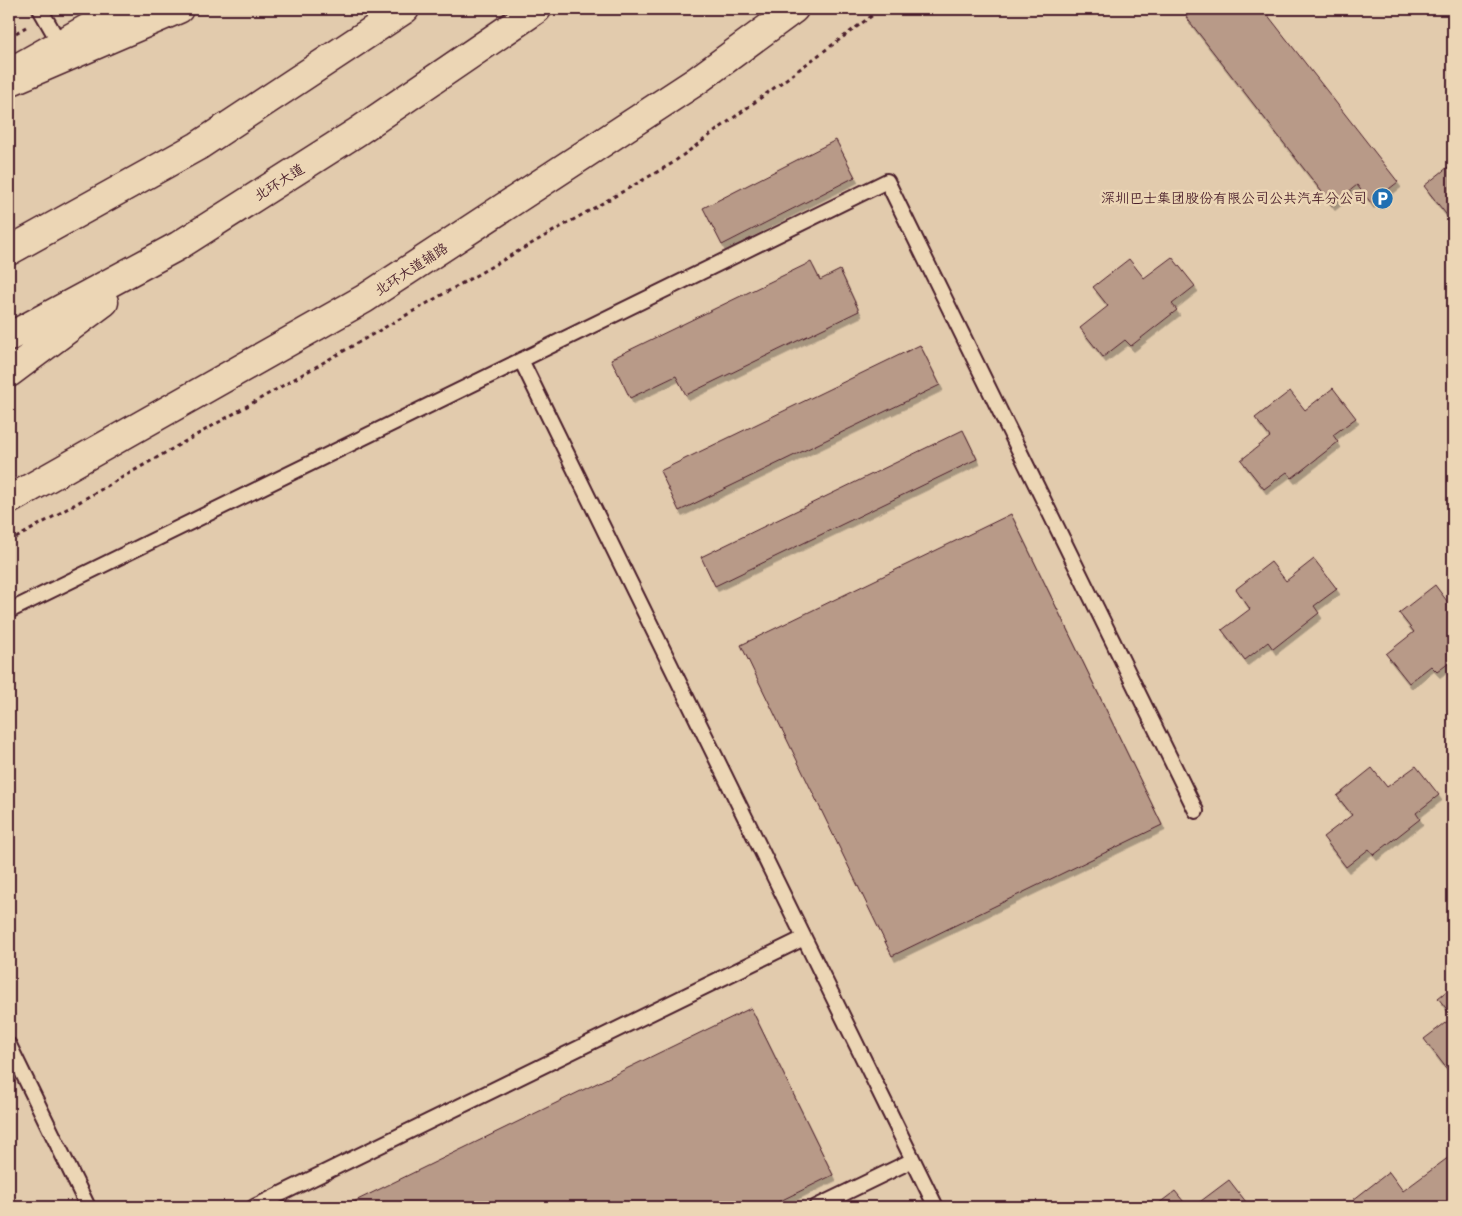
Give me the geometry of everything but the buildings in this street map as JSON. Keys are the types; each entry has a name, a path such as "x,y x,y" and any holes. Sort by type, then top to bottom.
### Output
{"main road":[{"path":"9,73 122,9"},
{"path":"9,82 179,9"},
{"path":"9,251 198,146 405,9"},
{"name":"北环大道","path":"9,337 178,246 357,132 537,9"},
{"name":"北环大道辅路","path":"9,500 364,300 695,82 794,9"},
{"path":"9,229 198,146"},
{"path":"9,373 178,246"}],"lane":[{"path":"40,9 60,44"},
{"path":"9,611 887,181 1196,811"},
{"path":"521,360 936,1207"},
{"path":"254,1207 804,938"},
{"path":"9,1045 88,1207"},
{"path":"816,1207 912,1160"}],"path":[{"path":"9,542 671,164 881,9"}],"place":[{"name":"深圳巴士集团股份有限公司公共汽车分公司","path":"1383,198"}]}
